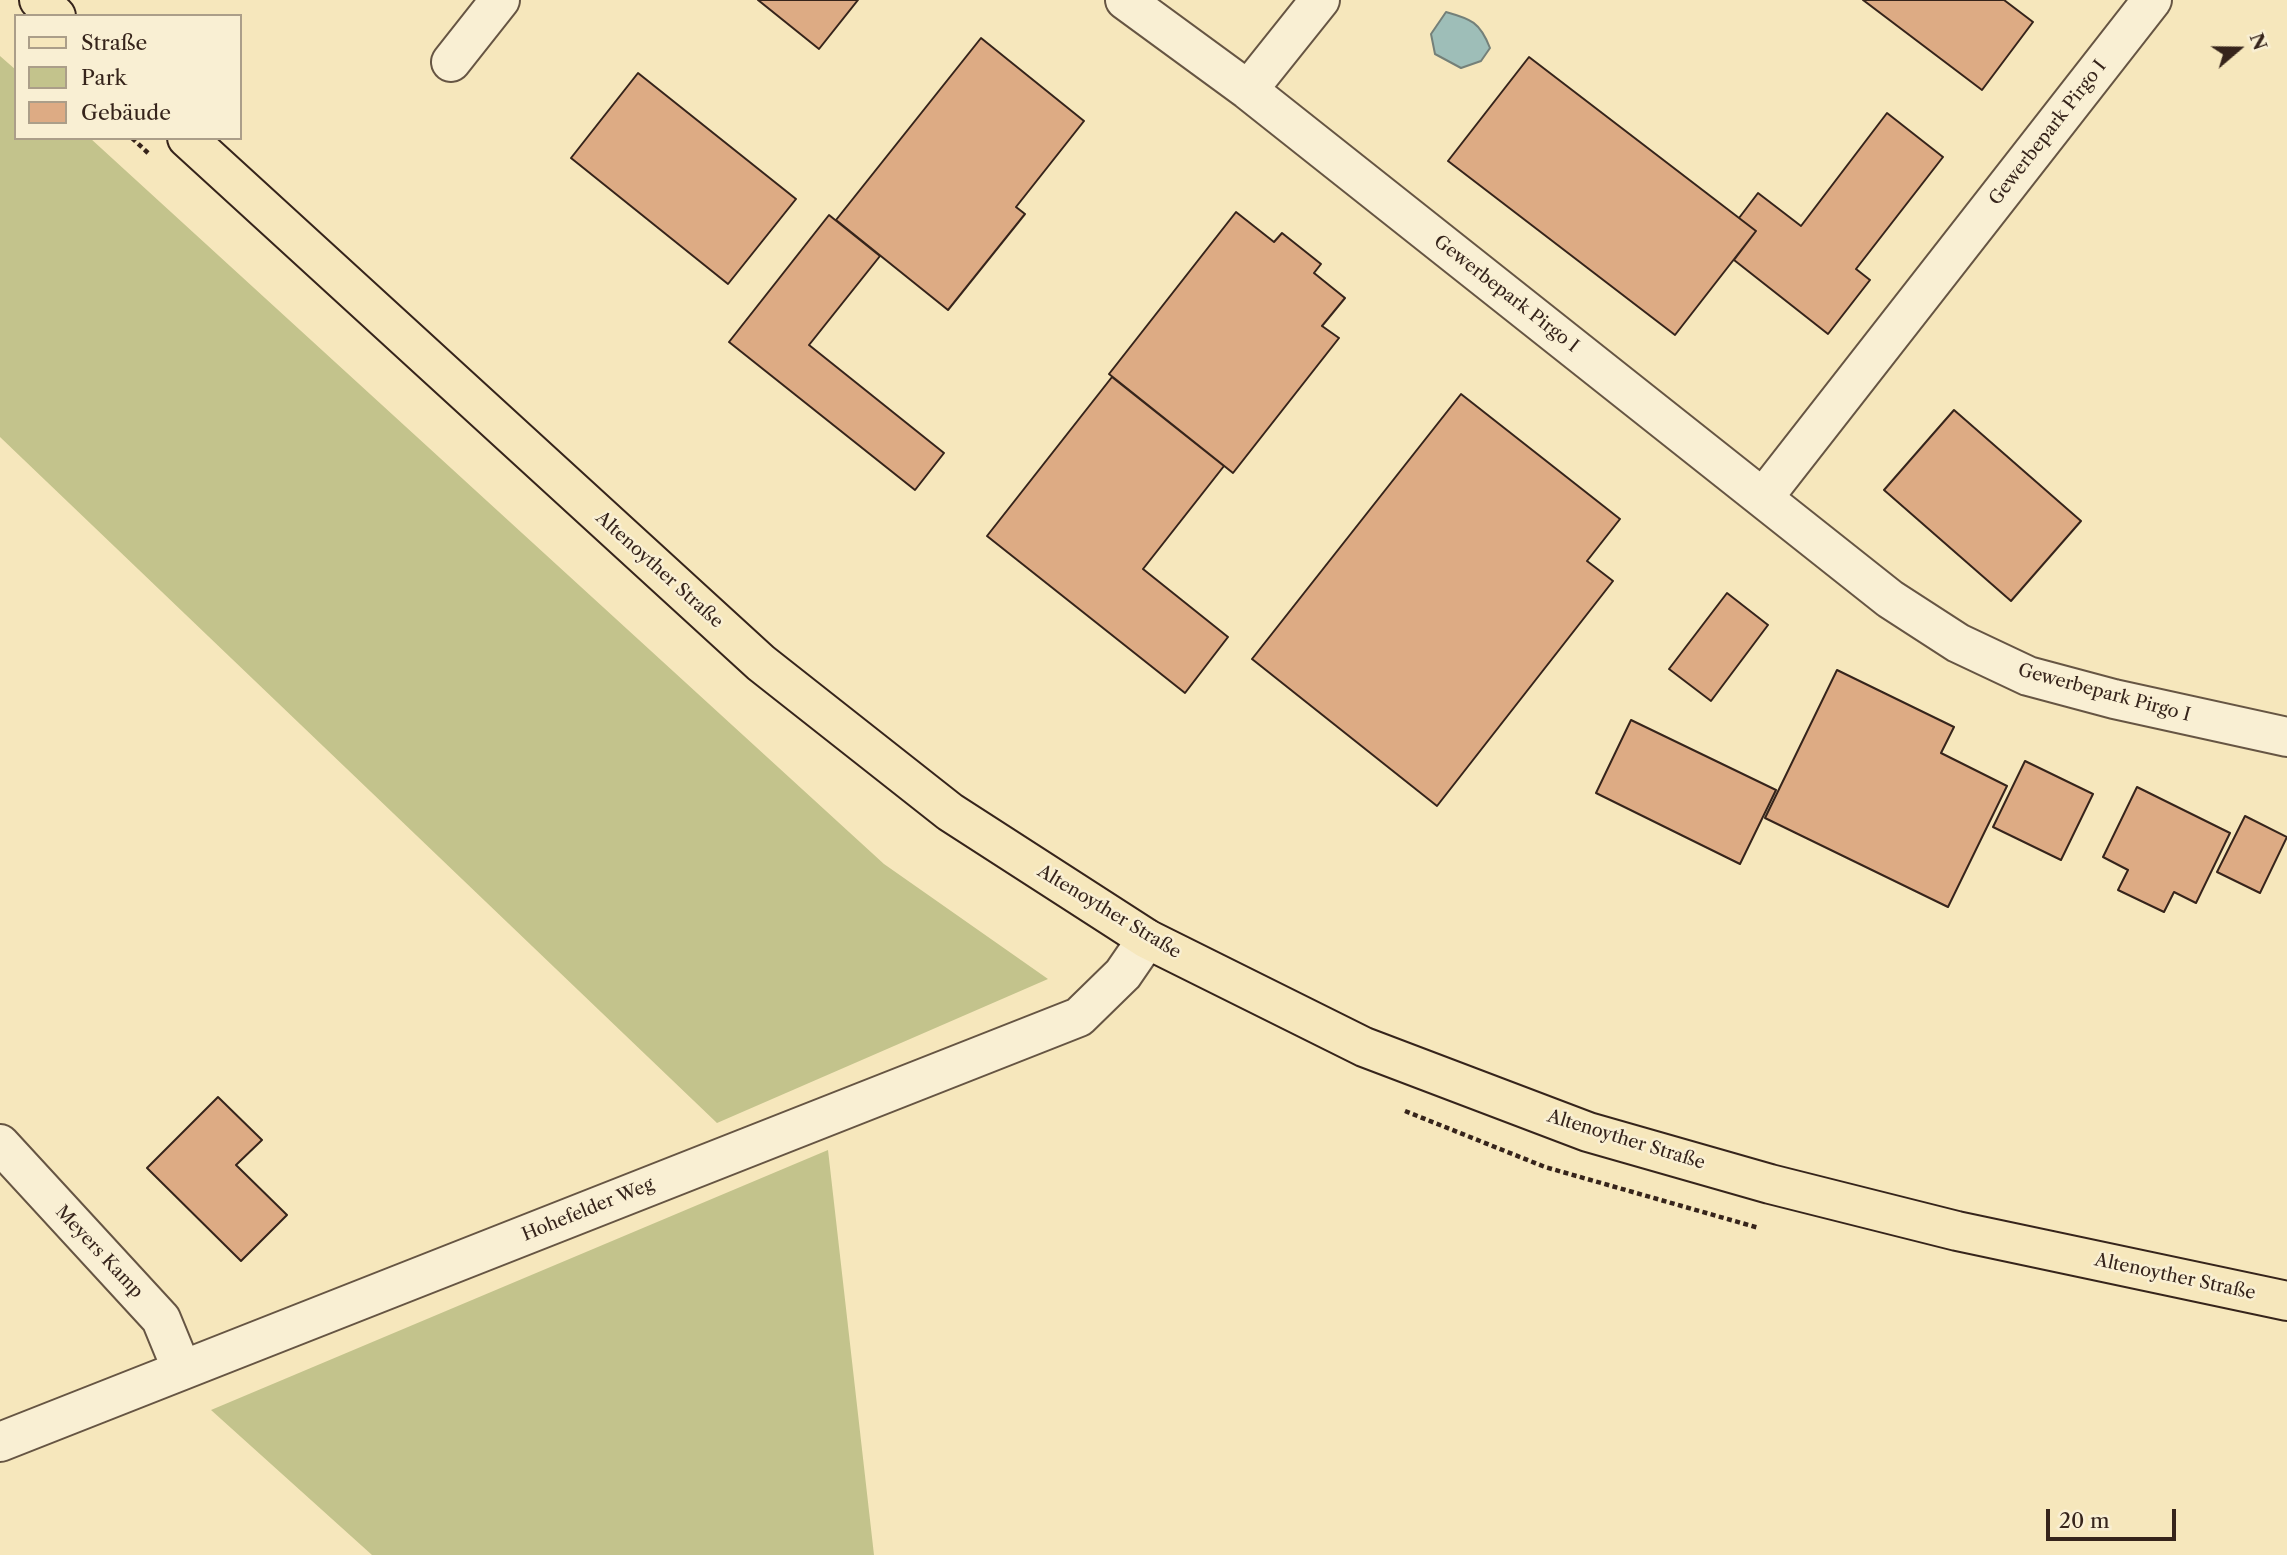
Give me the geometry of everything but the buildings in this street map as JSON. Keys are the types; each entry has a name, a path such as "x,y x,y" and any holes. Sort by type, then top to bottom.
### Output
{"main road":[{"path":"39,0 54,14"},
{"name":"Altenoyther Straße","path":"189,140 761,663 950,812 1147,939 1364,1047 1588,1132 1770,1184 1957,1231 2287,1301"}],"street":[{"path":"451,62 500,0"},
{"name":"Gewerbepark Pirgo I","path":"1125,0 1248,90 1890,599 1958,643 2028,676 2114,699 2287,737"},
{"path":"1248,90 1320,0"},
{"name":"Gewerbepark Pirgo I","path":"1763,498 2152,0"},
{"name":"Hohefelder Weg","path":"0,1442 1079,1017 1123,974 1147,939"},
{"name":"Meyers Kamp","path":"0,1144 161,1319 182,1370"}],"path":[{"path":"134,140 152,157"},
{"path":"1398,1108 1545,1167 1769,1230"}],"green space":[{"path":"0,56 14,68 14,140 92,140 884,864 1048,979 717,1123 0,437"},
{"path":"828,1150 874,1555 372,1555 211,1410"}],"water":[{"path":"1446,12 1474,23 1482,32 1490,48 1481,61 1461,68 1435,54 1431,34"}]}
